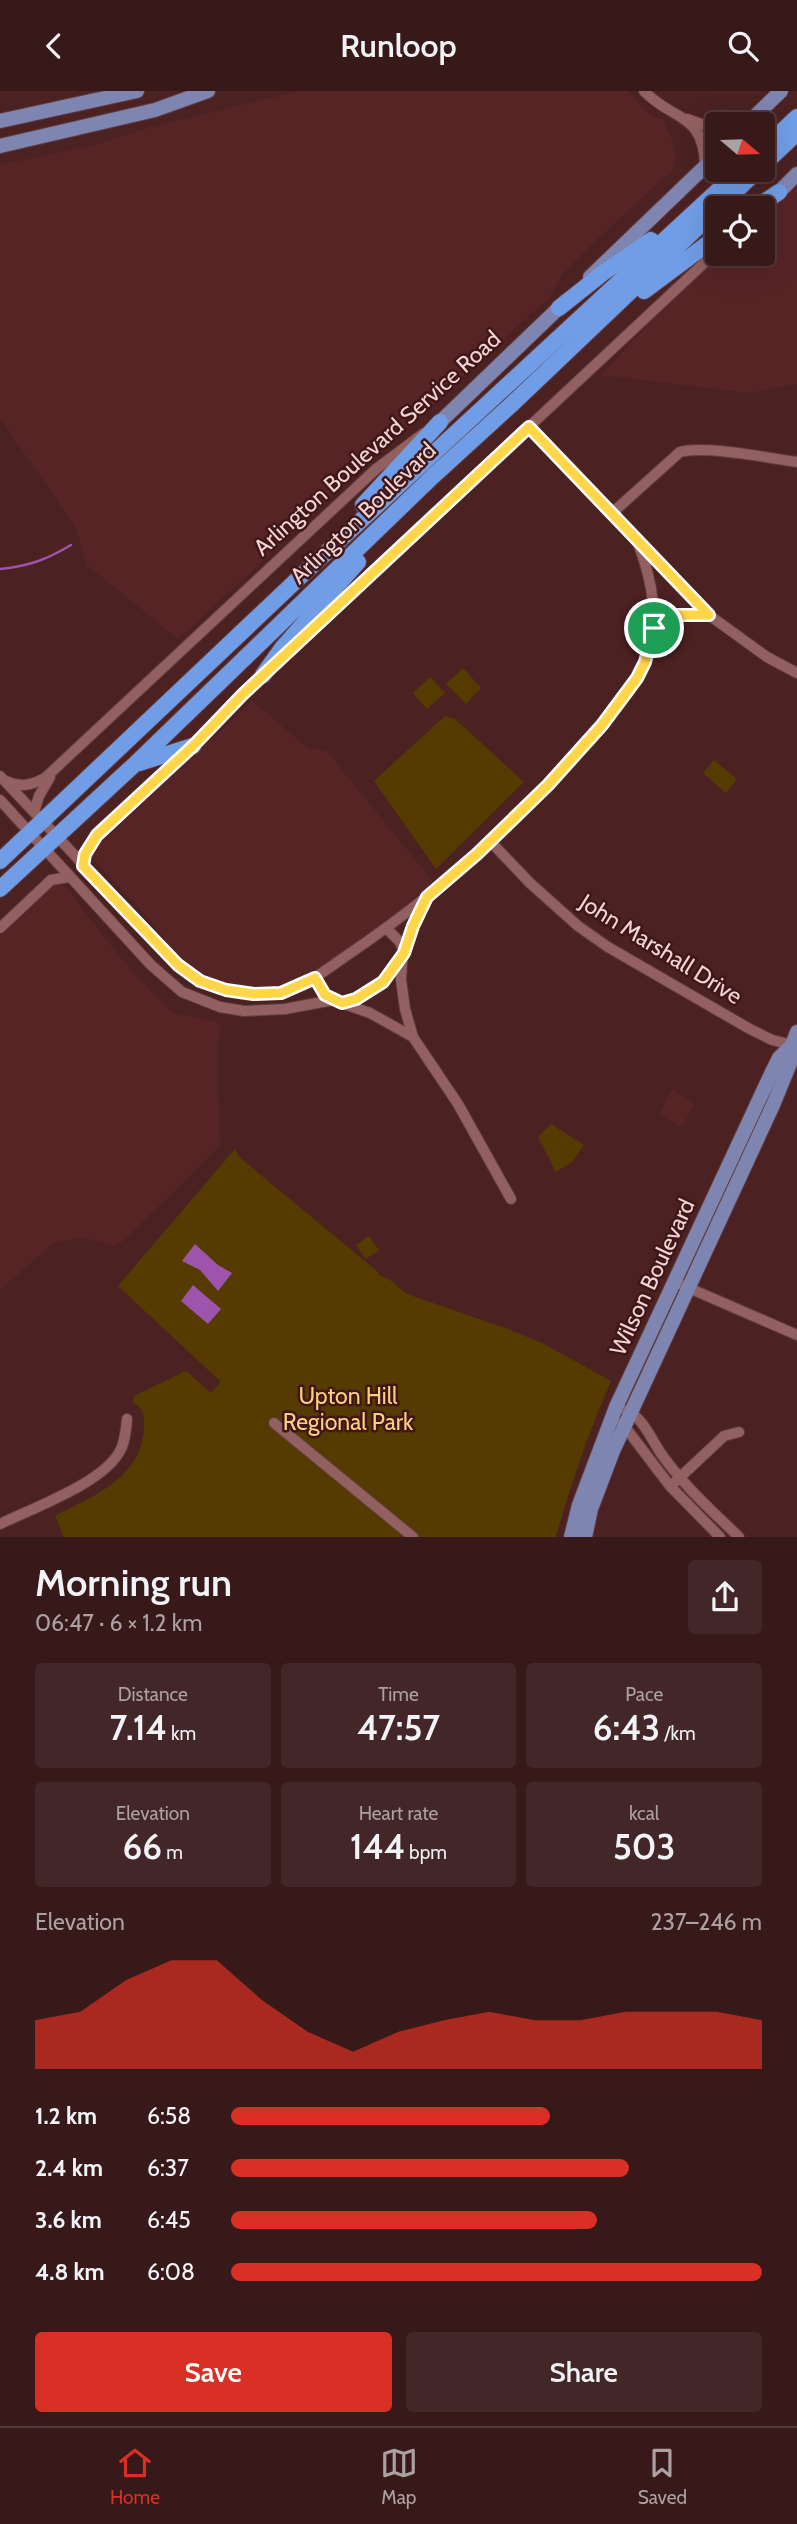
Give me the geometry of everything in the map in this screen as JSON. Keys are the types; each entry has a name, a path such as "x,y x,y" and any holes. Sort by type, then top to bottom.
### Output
{"highway":[{"path":"775,138 797,117"},
{"path":"775,154 797,133"},
{"name":"Arlington Boulevard","path":"2,859 36,822 726,182"},
{"name":"Arlington Boulevard","path":"0,889 134,765 432,477 745,182"},
{"path":"772,196 779,191"},
{"path":"559,308 603,273 691,213"},
{"path":"512,404 663,275 705,245"},
{"path":"301,576 388,476 440,422"},
{"path":"263,675 283,647 432,477"},
{"path":"134,765 193,746"}],"main road":[{"path":"0,121 136,91"},
{"path":"0,146 155,110 208,91"},
{"path":"759,112 781,91"},
{"name":"Arlington Boulevard Service Road","path":"440,422 705,166"},
{"path":"779,191 797,174"},
{"name":"Wilson Boulevard","path":"571,1537 579,1505 681,1285 775,1065 795,1041"},
{"name":"Wilson Boulevard","path":"585,1537 592,1509 624,1427 623,1409"}],"street":[{"path":"644,91 684,118 695,129 702,143 705,166"},
{"path":"684,118 705,125"},
{"path":"774,196 779,191"},
{"path":"83,866 85,854 97,835 193,746 263,675 705,262"},
{"name":"Arlington Boulevard Service Road","path":"2,778 20,786 46,778 400,449 440,422"},
{"path":"529,427 709,615 759,652 797,673"},
{"path":"611,514 680,451 698,450 797,461"},
{"path":"0,800 36,822 51,842 83,866 178,965 200,981 226,990 254,994 281,993 315,978 427,897 491,841 548,785 627,694 645,662 654,628 652,585 638,543"},
{"path":"654,628 676,615 709,615"},
{"name":"Arlington Boulevard Service Road","path":"36,822 47,781 62,762"},
{"path":"2,778 51,842 69,877 165,979 192,997 220,1007 244,1011 285,1009 356,999 383,982 404,953"},
{"name":"John Marshall Drive","path":"491,841 552,904 608,947 748,1028 772,1040 795,1041"},
{"path":"0,928 51,880 69,877"},
{"path":"427,897 404,953 402,994 414,1037 458,1104 511,1199"},
{"path":"386,928 400,942 404,953"},
{"path":"315,978 325,995 370,1013 414,1037"},
{"path":"681,1285 797,1335"},
{"path":"623,1409 640,1421 674,1482 739,1537"},
{"path":"0,1524 90,1481 108,1468 121,1450 127,1419"},
{"path":"274,1423 413,1537"},
{"path":"624,1427 674,1482 713,1535"},
{"path":"674,1482 724,1436 740,1432"}],"shaded area":[{"path":"300,91 628,91 648,114 663,120 674,144 675,163 671,171 563,274 550,297 178,639 87,565 75,526 0,418 0,165 102,143 154,126"},
{"path":"797,183 797,384 749,393 601,375 667,304 708,266 775,266 775,203"},
{"path":"252,701 308,748 327,751 433,882 394,915 322,967 277,986 228,983 207,976 189,965 89,854"},
{"path":"59,883 69,891 127,966 171,1012 220,1023 217,1056 220,1146 122,1242 112,1246 82,1237 52,1244 0,1290 0,935 54,884"},
{"path":"672,1090 695,1104 681,1127 659,1113"},
{"path":"195,1244 218,1265 232,1273 218,1291 200,1270 182,1261"},
{"path":"193,1285 221,1309 208,1324 181,1301"}],"green space":[{"path":"463,668 481,688 466,704 446,684"},
{"path":"430,677 445,693 427,709 413,693"},
{"path":"445,716 455,719 524,782 436,869 374,781"},
{"path":"714,760 737,779 726,793 703,773"},
{"path":"551,1124 584,1145 572,1162 556,1172 538,1137"},
{"name":"Upton Hill Regional Park","path":"235,1149 239,1157 379,1275 407,1294 542,1343 611,1381 581,1458 556,1537 64,1537 55,1516 112,1484 134,1461 141,1446 144,1417 142,1410 133,1402 134,1396 186,1371 211,1393 221,1382 118,1286"},
{"path":"369,1236 379,1250 366,1259 356,1245"}],"waterway":[{"path":"0,569 37,562 71,545"}],"route":[{"path":"529,427 709,615 676,615 654,628 645,662 627,694 548,785 477,854 427,897 404,953 395,966 383,982 356,999 342,1003 333,1000 325,995 315,978 281,993 254,994 226,990 200,981 178,965 83,866 85,854 97,835 193,746 243,694 529,427"}]}
